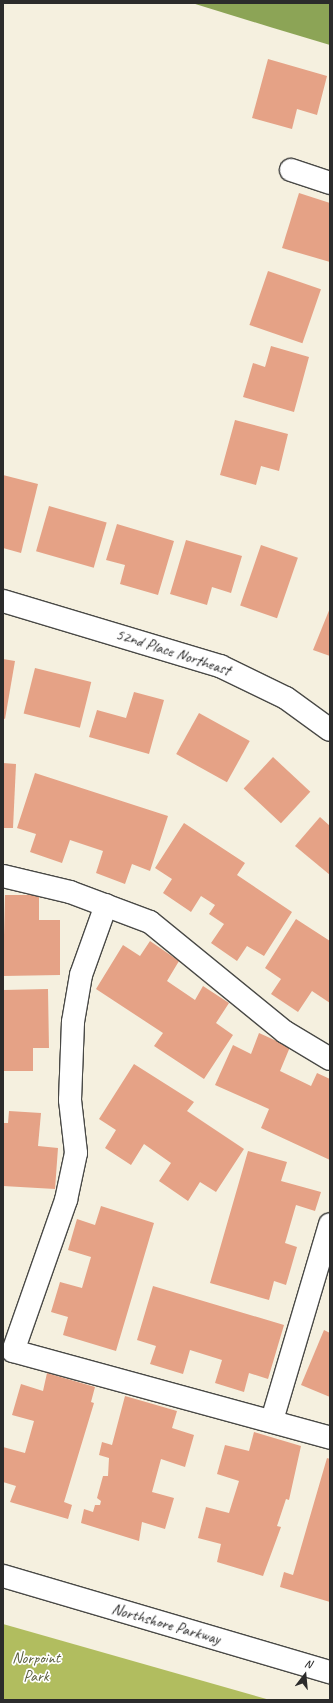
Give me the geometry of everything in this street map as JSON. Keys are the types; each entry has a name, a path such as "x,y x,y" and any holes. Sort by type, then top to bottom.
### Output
{"street":[{"path":"291,170 330,183"},
{"name":"52nd Place Northeast","path":"3,601 220,666 286,698 330,730"},
{"path":"3,876 70,892 150,922 286,1032 330,1059"},
{"path":"106,905 81,975 73,1022 70,1100 76,1153 66,1200 13,1351 272,1420 330,1438"},
{"path":"272,1420 330,1224"},
{"name":"Northshore Parkway","path":"3,1576 330,1672"}],"green space":[{"path":"192,3 330,3 330,45 270,27"},
{"name":"Norpoint Park","path":"3,1624 270,1700 3,1700"}],"building":[{"path":"268,59 327,76 317,115 297,109 292,129 252,118"},
{"path":"299,193 330,203 330,262 282,248"},
{"path":"268,271 321,289 302,343 249,325"},
{"path":"271,346 309,357 294,412 243,397 253,363 265,367"},
{"path":"235,420 288,434 279,471 261,466 256,485 220,475"},
{"path":"3,475 38,484 21,553 3,548"},
{"path":"49,506 107,523 94,568 36,551"},
{"path":"117,524 174,541 158,595 120,584 125,565 106,560"},
{"path":"186,540 242,556 231,593 212,587 207,605 170,594"},
{"path":"261,545 298,558 277,618 240,606"},
{"path":"330,608 330,656 313,650"},
{"path":"3,659 15,661 5,719 3,718"},
{"path":"35,668 91,682 80,728 24,714"},
{"path":"134,692 164,700 149,754 89,737 97,710 126,718"},
{"path":"199,713 250,741 227,782 176,754"},
{"path":"273,757 310,792 281,823 244,788"},
{"path":"3,763 16,764 13,828 3,828"},
{"path":"35,773 168,816 150,871 132,864 125,884 96,873 103,851 70,840 62,863 30,852 36,834 17,828"},
{"path":"320,817 330,826 330,875 295,846"},
{"path":"184,823 245,863 237,875 292,912 264,956 247,946 237,961 211,943 224,924 209,914 215,905 201,896 191,912 163,893 172,879 155,868"},
{"path":"5,895 39,895 39,920 60,920 60,975 3,976"},
{"path":"296,919 330,941 330,1003 312,991 298,1012 271,994 281,979 265,968"},
{"path":"150,941 179,961 167,981 195,1000 203,986 229,1003 216,1023 233,1035 204,1079 154,1046 163,1033 96,989 123,945 140,956"},
{"path":"48,989 49,1048 33,1048 33,1071 3,1071 3,990"},
{"path":"259,1033 290,1047 280,1071 311,1086 317,1073 330,1079 330,1160 261,1128 269,1109 215,1085 233,1045 251,1054"},
{"path":"134,1064 194,1102 187,1111 244,1149 216,1192 200,1182 188,1201 159,1181 171,1163 144,1144 131,1165 105,1148 116,1130 99,1119"},
{"path":"9,1111 41,1113 38,1146 58,1148 55,1189 3,1186 3,1123 8,1123"},
{"path":"248,1151 287,1162 281,1181 321,1192 315,1211 296,1205 285,1243 297,1247 286,1285 274,1281 269,1300 210,1283"},
{"path":"101,1206 154,1223 116,1351 63,1335 68,1317 51,1312 60,1282 82,1288 91,1257 68,1250 77,1219 95,1225"},
{"path":"153,1286 284,1325 268,1379 249,1373 244,1392 215,1383 222,1360 190,1350 183,1374 150,1364 156,1346 137,1340"},
{"path":"324,1330 330,1333 330,1397 301,1385"},
{"path":"47,1373 95,1387 91,1402 94,1403 64,1502 72,1505 68,1519 10,1502 16,1486 3,1482 3,1447 25,1453 34,1421 12,1415 21,1384 43,1391"},
{"path":"125,1396 177,1411 172,1428 194,1435 185,1467 161,1459 152,1492 174,1498 165,1529 142,1522 139,1541 81,1523 84,1509 93,1512 95,1505 100,1505 101,1501 97,1498 103,1476 108,1476 109,1458 99,1455 102,1442 112,1445"},
{"path":"254,1432 301,1446 289,1500 286,1499 277,1526 281,1527 263,1576 217,1562 221,1544 198,1538 206,1507 229,1513 239,1481 217,1474 225,1445 249,1451"},
{"path":"327,1458 330,1459 330,1602 280,1587 284,1572 293,1575"}]}
